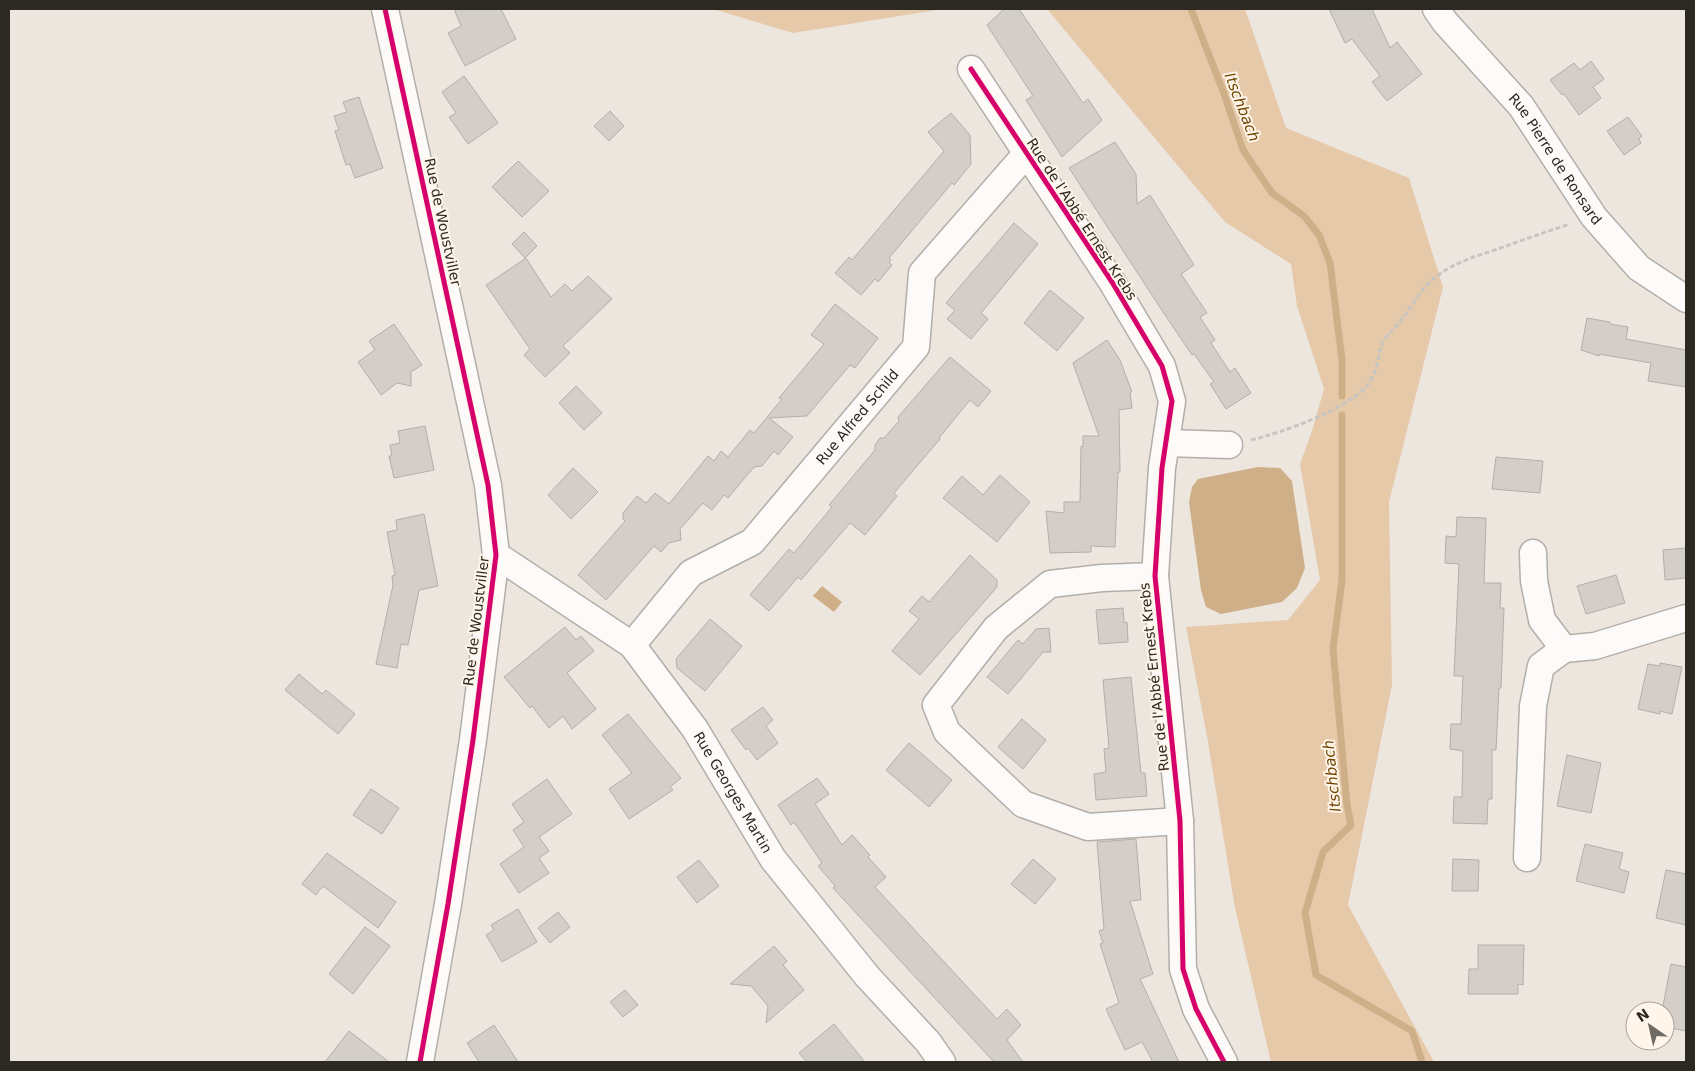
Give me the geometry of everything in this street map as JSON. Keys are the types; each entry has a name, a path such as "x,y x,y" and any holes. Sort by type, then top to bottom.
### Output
{"street":[{"name":"Rue de Woustviller","path":"385,9 488,485 496,556 473,740 448,904 420,1062"},
{"name":"Rue Pierre de Ronsard","path":"1436,9 1445,22 1521,106 1594,217 1639,268 1686,299"},
{"name":"Rue de l'Abbé Ernest Krebs","path":"971,69 1112,282 1162,366 1172,401 1162,468 1154,576 1180,821 1183,969 1196,1009 1224,1062"},
{"name":"Rue Alfred Schild","path":"632,644 691,573 752,542 916,347 922,273 1026,154"},
{"path":"1166,443 1229,445"},
{"path":"1533,553 1534,581 1542,620 1564,650"},
{"name":"Rue Georges Martin","path":"496,556 632,644 695,730 773,859 866,976 928,1042 942,1062"},
{"path":"1154,576 1102,578 1050,584 996,628 936,704 947,732 1023,804 1088,827 1180,821"},
{"path":"1527,858 1532,706 1541,666 1564,650 1595,646 1686,618"}],"path":[{"path":"1229,445 1266,437 1354,399 1371,381 1378,364 1382,342 1399,323 1427,284 1445,270 1461,261 1532,235 1594,217"}],"shaded area":[{"path":"713,9 943,9 793,33"},
{"path":"1047,9 1245,9 1286,128 1409,178 1443,287 1389,502 1392,685 1348,905 1434,1062 1271,1062 1235,908 1207,736 1186,627 1288,620 1320,580 1300,464 1324,389 1297,306 1291,264 1225,222"},
{"path":"1258,467 1280,468 1292,481 1305,568 1297,588 1282,602 1221,614 1206,607 1201,590 1189,502 1192,487 1198,479"},
{"path":"822,586 842,602 834,612 813,596"}],"building":[{"path":"454,9 501,9 516,39 465,66 448,33 461,26"},
{"path":"1004,9 1019,9 1083,103 1088,99 1102,120 1062,157 1026,100 1033,96 987,25"},
{"path":"1329,9 1372,9 1390,48 1397,42 1422,74 1387,101 1372,82 1380,76 1352,39 1345,43"},
{"path":"1591,61 1604,79 1593,87 1601,98 1579,115 1564,94 1562,95 1550,80 1574,63 1580,70"},
{"path":"464,76 498,123 468,144 449,117 456,113 442,92"},
{"path":"359,97 383,168 355,178 350,164 346,165 335,131 339,130 334,116 347,112 343,102"},
{"path":"610,111 624,126 609,141 594,126"},
{"path":"951,113 970,135 971,164 954,185 952,183 889,258 891,260 889,263 892,265 878,282 875,279 861,295 835,273 849,257 852,260 944,151 928,132"},
{"path":"1628,117 1642,136 1639,139 1641,143 1624,155 1607,131"},
{"path":"1115,142 1136,174 1137,204 1150,195 1194,265 1181,274 1207,313 1200,317 1215,340 1211,343 1230,372 1235,368 1251,393 1226,409 1210,384 1214,382 1194,354 1192,355 1069,168"},
{"path":"518,161 549,191 522,217 492,187"},
{"path":"1014,223 1038,244 981,313 988,319 971,339 947,319 955,310 946,303"},
{"path":"524,232 537,246 525,258 512,244"},
{"path":"526,258 551,297 565,284 572,291 588,276 612,299 563,346 570,353 545,377 524,355 530,349 486,285"},
{"path":"1050,290 1084,318 1057,351 1024,323"},
{"path":"835,304 878,338 855,368 850,365 807,416 769,418 793,437 778,455 774,451 762,466 754,467 728,498 724,495 712,510 703,503 680,529 681,540 669,543 661,552 654,546 606,600 578,575 625,521 623,513 637,496 646,503 655,493 669,504 708,456 714,461 721,451 728,457 750,430 754,433 782,399 779,398 824,344 811,335"},
{"path":"1587,318 1628,327 1626,339 1686,350 1686,387 1648,381 1651,363 1599,354 1599,356 1581,350"},
{"path":"394,324 422,365 411,372 411,386 397,383 381,395 358,362 375,350 369,341"},
{"path":"1107,340 1120,360 1132,392 1130,392 1132,408 1119,410 1120,472 1118,472 1115,547 1091,546 1091,552 1050,553 1046,511 1064,513 1064,502 1080,502 1081,446 1083,447 1083,436 1099,436 1073,363"},
{"path":"950,357 991,391 978,407 970,400 894,493 897,496 865,535 850,523 801,580 798,577 769,611 750,595 789,549 794,553 832,507 829,505 875,450 875,445 880,438 884,438 899,421 898,417"},
{"path":"576,386 602,413 584,430 559,403"},
{"path":"425,426 434,470 394,478 389,456 392,456 390,445 400,443 398,431"},
{"path":"1496,457 1543,461 1540,493 1492,489"},
{"path":"573,468 598,492 571,519 548,495"},
{"path":"1000,475 1030,502 997,542 943,498 962,476 983,495"},
{"path":"424,514 438,586 419,590 408,645 401,644 397,668 376,664 393,585 392,576 395,575 387,532 397,530 396,520"},
{"path":"1457,517 1486,518 1484,583 1501,583 1500,608 1504,608 1501,688 1499,688 1496,750 1492,750 1492,799 1488,799 1487,824 1453,823 1454,797 1462,797 1463,751 1450,749 1451,724 1461,724 1463,676 1454,676 1459,564 1445,563 1446,536 1456,537"},
{"path":"1686,548 1686,578 1665,580 1663,550"},
{"path":"970,555 997,580 997,587 920,675 892,651 919,619 909,611 922,596 929,602"},
{"path":"1616,575 1625,603 1586,614 1577,586"},
{"path":"1123,608 1124,623 1127,622 1128,642 1099,644 1096,610"},
{"path":"710,619 742,646 705,691 677,668 676,659"},
{"path":"565,627 576,640 581,636 594,651 567,673 596,709 572,729 563,716 549,728 532,706 530,708 504,677"},
{"path":"1049,628 1051,652 1043,652 1008,694 987,677 1018,640 1023,644 1036,629"},
{"path":"1660,663 1682,667 1672,714 1660,711 1660,714 1638,709 1648,664 1660,666"},
{"path":"299,674 322,694 326,690 355,714 338,734 285,690"},
{"path":"1131,677 1141,773 1145,773 1147,796 1096,800 1094,774 1106,772 1104,749 1109,748 1103,680"},
{"path":"763,707 773,720 766,726 778,743 757,760 748,748 746,750 731,730"},
{"path":"628,714 681,778 670,787 673,790 629,819 609,789 632,773 602,735"},
{"path":"1022,719 1046,740 1023,769 998,747"},
{"path":"909,743 952,780 929,807 886,770"},
{"path":"1567,755 1601,763 1591,813 1557,806"},
{"path":"817,778 829,794 815,804 842,845 852,835 886,877 875,887 997,1019 1007,1009 1021,1025 1007,1040 1023,1062 994,1062 833,888 835,886 818,866 822,863 794,822 791,825 778,805"},
{"path":"547,779 572,814 539,837 549,851 539,858 549,873 519,893 500,864 524,847 513,830 524,822 512,804"},
{"path":"371,789 399,808 382,834 353,815"},
{"path":"1136,839 1141,900 1130,901 1153,974 1140,979 1179,1062 1153,1062 1142,1042 1125,1050 1106,1009 1119,1003 1100,944 1103,943 1099,931 1104,929 1097,842"},
{"path":"1585,844 1623,853 1619,869 1629,872 1624,893 1576,881"},
{"path":"327,853 396,902 378,928 323,886 316,895 302,884"},
{"path":"1033,859 1056,879 1035,904 1011,884"},
{"path":"1453,859 1479,860 1478,891 1452,891"},
{"path":"699,860 719,886 697,903 677,877"},
{"path":"1666,870 1686,874 1686,925 1656,918"},
{"path":"518,909 537,942 502,962 486,935 494,930 491,925"},
{"path":"558,912 570,927 550,943 538,928"},
{"path":"365,927 390,946 353,994 329,974"},
{"path":"1478,945 1524,945 1523,985 1518,984 1518,994 1468,994 1469,969 1478,969"},
{"path":"774,946 787,961 783,965 804,990 766,1023 768,1006 751,986 730,984"},
{"path":"1671,964 1686,967 1686,1031 1675,1029 1675,1001 1664,1001"},
{"path":"625,990 638,1005 623,1017 610,1002"},
{"path":"834,1024 865,1062 807,1062 799,1053"},
{"path":"494,1025 518,1062 479,1062 467,1043"},
{"path":"349,1031 389,1062 325,1062"}],"waterway":[{"name":"Itschbach","path":"1191,9 1223,91 1243,150 1272,193 1304,216 1319,235 1330,263 1342,360 1342,396"},
{"name":"Itschbach","path":"1342,415 1342,580 1333,649 1347,805 1351,825 1323,852 1305,913 1316,975 1412,1031 1422,1062"}],"cycle path":[{"path":"385,9 488,485 496,555 473,740 448,904 420,1062"},
{"path":"971,69 1112,282 1162,366 1172,401 1162,468 1155,576 1180,821 1183,969 1196,1009 1224,1062"}]}
